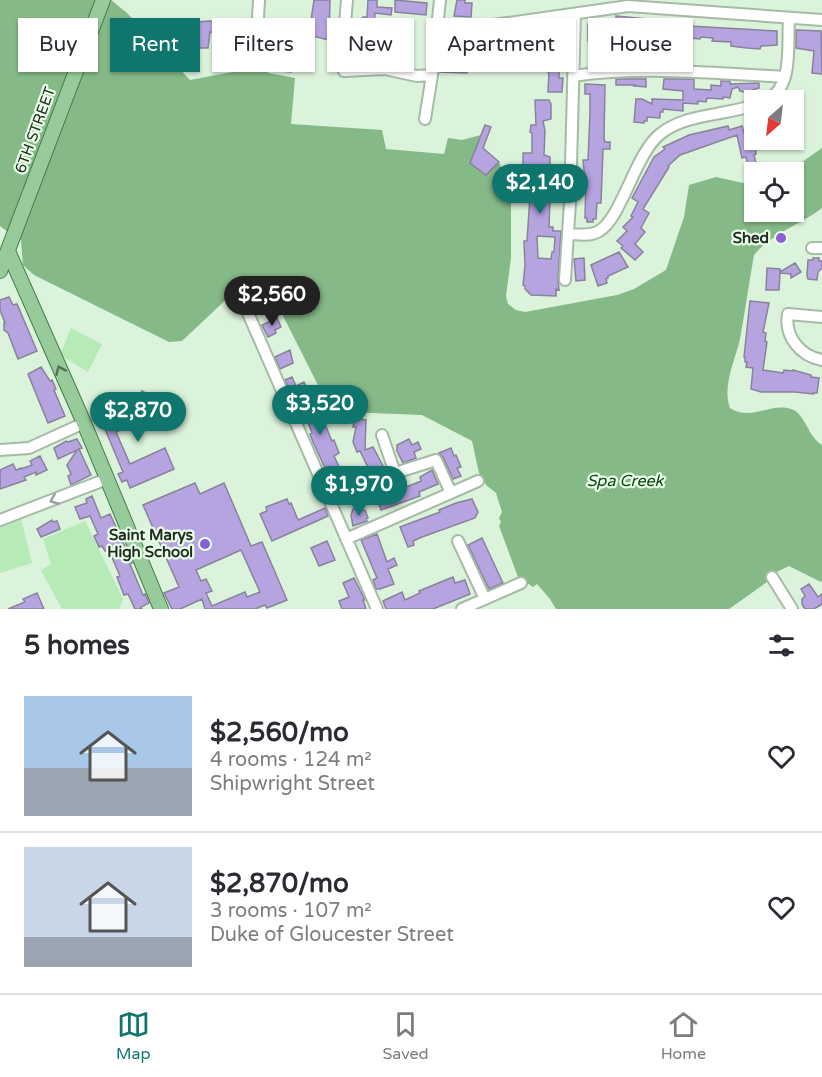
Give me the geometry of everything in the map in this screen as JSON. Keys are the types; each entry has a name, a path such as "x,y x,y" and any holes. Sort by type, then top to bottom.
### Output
{"main road":[{"name":"6TH STREET","path":"0,271 66,92 103,0"},
{"path":"10,244 161,609"}],"street":[{"path":"258,18 259,0"},
{"path":"347,0 344,71 385,69 417,76 432,75"},
{"path":"438,18 440,0"},
{"path":"546,18 629,3 822,20"},
{"path":"565,280 575,14"},
{"path":"780,90 785,77 789,18"},
{"path":"573,76 613,70 642,70 785,77"},
{"path":"425,119 432,72"},
{"path":"568,234 591,234 605,227 646,151 658,135 681,122 744,107"},
{"path":"241,297 378,609"},
{"path":"822,317 788,314 786,325 792,340 802,351 812,358 822,360"},
{"path":"0,450 29,448 84,423"},
{"path":"382,435 395,473 436,460 451,493"},
{"path":"0,520 107,479"},
{"path":"346,539 478,481"},
{"path":"458,541 485,599"},
{"path":"772,577 792,609"},
{"path":"462,609 521,583"}],"shaded area":[{"path":"71,328 102,344 88,372 60,355"},
{"path":"21,519 32,563 0,573 0,526"},
{"path":"85,521 123,599 119,609 62,609 41,570 51,564 43,539"}],"water":[{"name":"Spa Creek","path":"0,0 111,0 132,18 110,18 110,72 182,72 190,80 232,72 268,72 295,78 291,124 382,130 386,149 444,154 448,138 462,140 481,135 470,163 486,175 499,162 511,194 511,258 506,296 508,304 516,310 525,312 617,295 634,289 666,270 684,217 689,185 716,177 744,183 744,222 800,222 769,241 754,255 740,339 728,382 728,400 730,408 738,412 753,413 776,408 796,411 813,437 822,445 822,580 821,582 789,566 766,577 767,582 729,609 556,609 537,584 533,587 518,577 499,526 502,512 496,493 486,485 479,473 472,441 422,415 345,412 335,395 324,397 274,298 257,285 233,293 182,341 169,342 34,275 23,265 21,240 8,235 8,232 0,226"},
{"name":"Spa Creek","path":"822,148 822,208 804,220 804,162 802,162"}],"building":[{"path":"314,0 330,0 327,40 315,37 315,18 311,18"},
{"path":"368,0 377,0 377,7 392,8 391,15 375,13 375,18 363,18 367,17"},
{"path":"395,0 427,3 426,15 395,12"},
{"path":"457,0 472,3 471,17 454,16"},
{"path":"212,21 208,48 200,48 200,22"},
{"path":"693,26 777,31 777,45 761,46 760,49 731,46 731,42 712,41 713,38 701,37 700,39 693,38"},
{"path":"796,30 821,31 822,74 812,73 814,51 796,48"},
{"path":"549,72 559,72 559,78 563,78 562,92 548,92"},
{"path":"616,79 646,79 646,87 616,85"},
{"path":"664,79 694,79 694,89 711,90 711,85 721,86 721,81 730,81 730,84 759,83 759,88 752,90 740,91 738,87 732,89 730,98 707,98 706,102 698,101 698,104 683,103 683,111 663,109 663,112 660,112 660,118 647,117 644,123 634,122 636,99 652,104 652,99 683,100 683,91 663,89"},
{"path":"585,84 605,85 604,138 605,142 610,142 610,149 603,149 601,203 597,203 596,219 593,219 593,222 587,222 585,218 586,179 583,160 588,160 590,94 585,94"},
{"path":"535,100 549,100 551,119 543,121 544,155 550,157 550,167 546,166 545,187 555,188 555,200 550,199 549,227 553,227 553,231 561,231 559,290 556,289 556,296 531,295 523,285 524,241 527,241 531,181 523,181 523,153 532,153 531,125 536,125","holes":["537,236 555,237 551,259 538,258"]},
{"path":"485,125 491,127 483,148 499,162 486,175 470,163"},
{"path":"728,126 729,130 742,126 744,150 756,150 756,162 747,162 746,157 742,158 737,135 680,155 668,166 643,209 649,213 641,228 645,232 635,244 643,252 635,260 621,248 623,246 617,241 627,231 623,227 633,217 631,216 638,202 632,198 654,157 665,149 663,147 689,135"},
{"path":"619,252 628,267 608,276 607,283 598,286 591,265"},
{"path":"584,258 585,280 576,281 574,259"},
{"path":"813,258 819,258 819,261 822,261 817,280 808,279 807,275 808,260 813,260"},
{"path":"795,263 801,272 791,278 791,274 780,273 779,290 766,290 767,268 780,269 780,272"},
{"path":"9,297 13,305 17,304 37,351 18,359 8,333 4,330 5,323 0,310 0,300"},
{"path":"750,301 769,303 763,332 766,333 765,341 767,342 763,370 783,373 784,370 793,370 819,378 817,393 761,392 751,389 753,368 746,367 747,362 744,357"},
{"path":"277,318 281,327 268,337 262,325"},
{"path":"290,350 293,363 280,369 275,357"},
{"path":"41,367 50,381 52,380 65,416 48,423 28,374"},
{"path":"292,377 296,386 304,382 314,404 316,403 332,441 334,440 339,453 334,456 351,492 338,496 313,442 302,407 298,409 285,380"},
{"path":"142,391 166,405 159,417 138,405 144,419 116,432 130,464 165,448 174,469 130,488 127,480 122,482 118,474 123,472 102,422 129,410 125,401 131,399 134,405"},
{"path":"350,414 359,415 359,419 366,420 365,450 373,447 383,466 387,482 374,487 371,479 373,473 370,472 360,451 357,452 353,442 356,427 353,427 354,422 349,422"},
{"path":"77,439 91,475 71,485 68,476 71,474 67,465 77,450 58,459 54,448 66,441"},
{"path":"409,439 412,445 418,442 421,449 414,452 416,458 403,463 397,451 397,445"},
{"path":"451,448 461,467 457,468 461,476 453,479 439,453"},
{"path":"40,456 47,470 36,475 36,472 24,477 26,480 0,489 0,470 13,464 16,470 21,469 32,465 30,461"},
{"path":"432,470 438,484 419,492 420,496 381,510 378,501 400,493 399,491 404,488 421,481 420,477"},
{"name":"Saint Marys High School","path":"195,483 200,494 224,483 251,546 262,542 287,600 267,608 265,605 255,609 205,609 202,599 180,609 172,609 164,593 179,587 143,505","holes":["241,550 260,592 247,597 245,592 212,606 206,593 212,591 206,579 201,581 196,570"]},
{"path":"92,496 101,518 110,514 127,551 143,595 145,594 149,603 141,607 142,609 135,609 128,594 124,595 117,577 120,576 110,553 102,546 99,547 94,536 98,534 90,516 80,519 75,507 87,503 86,499"},
{"path":"287,499 298,520 325,508 328,516 272,541 260,514 267,511 266,507"},
{"path":"472,499 478,512 475,518 422,537 413,541 414,545 408,547 400,527 440,512 439,510 456,503"},
{"path":"357,507 359,511 365,510 368,518 367,521 353,526 351,515 353,509"},
{"path":"52,520 57,521 60,529 41,537 37,529"},
{"path":"377,534 387,562 394,558 397,565 388,569 394,584 380,589 376,589 373,580 377,578 361,540"},
{"path":"482,538 503,583 489,589 468,545"},
{"path":"327,541 335,560 319,566 311,548"},
{"path":"453,577 455,583 465,580 470,594 433,609 386,609 383,601 402,592 405,600 420,593 419,591"},
{"path":"354,578 365,600 363,600 366,609 342,609 339,601 349,597 343,583"},
{"path":"809,584 818,597 822,594 822,604 814,609 805,609 802,604 805,596 801,589"},
{"path":"37,593 44,609 8,609 25,602 23,599"}],"place":[{"name":"Shed","path":"781,238"},
{"name":"Saint Marys High School","path":"205,544"}]}
